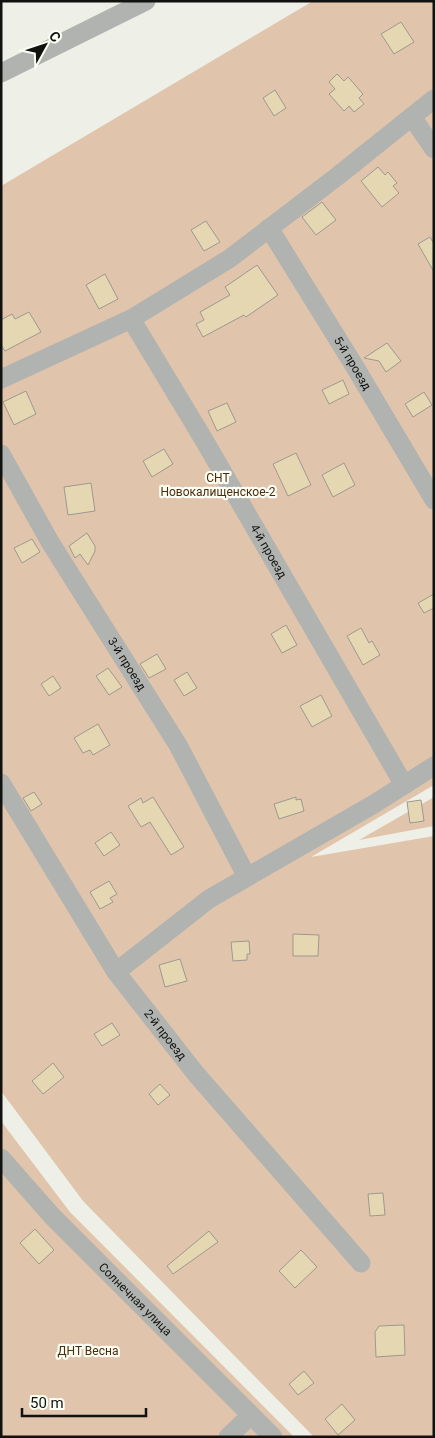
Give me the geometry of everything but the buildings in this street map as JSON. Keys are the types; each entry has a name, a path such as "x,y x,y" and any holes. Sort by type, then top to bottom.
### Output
{"street":[{"path":"1,73 146,1"},
{"path":"1,379 131,318 229,258 434,99"},
{"path":"412,116 434,149"},
{"name":"5-й проезд","path":"269,228 434,500"},
{"name":"4-й проезд","path":"131,318 404,785"},
{"name":"3-й проезд","path":"1,454 56,550 178,745 247,877"},
{"path":"116,972 209,899 434,766"},
{"name":"2-й проезд","path":"1,783 116,972 196,1074 361,1263"},
{"name":"Солнечная улица","path":"1,1158 52,1216 272,1437"},
{"path":"228,1437 251,1415"}],"green space":[{"name":"СНТ Новокалищенское-2","path":"313,1 434,1 434,785 311,857 434,836 434,1437 314,1437 83,1201 1,1091 1,186"},
{"path":"434,797 434,826 359,840"},
{"name":"ДНТ Весна","path":"1,1121 70,1212 294,1437 1,1437"}]}
